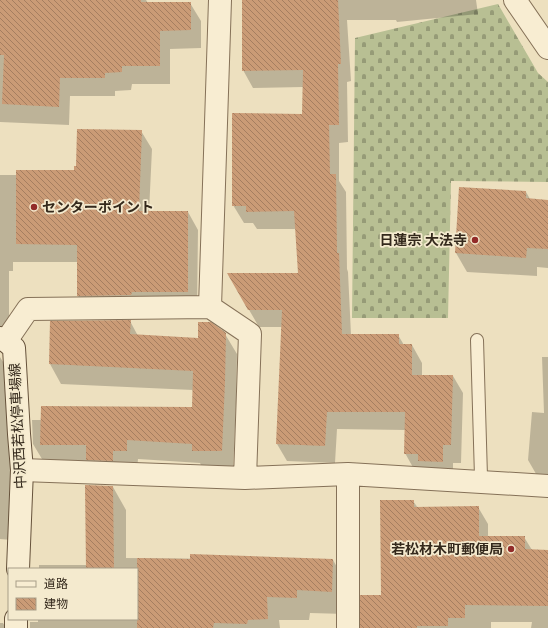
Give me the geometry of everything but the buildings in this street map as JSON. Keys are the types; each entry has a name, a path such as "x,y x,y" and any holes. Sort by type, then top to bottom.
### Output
{"street":[{"path":"210,307 220,0"},
{"path":"515,0 548,48"},
{"path":"3,340 28,310 210,307 250,334 245,478"},
{"name":"中沢西若松停車場線","path":"3,340 14,348 22,470 18,568"},
{"path":"22,470 245,478 348,474 548,486"},
{"path":"348,474 348,628"}],"lane":[{"path":"477,340 482,477"}],"green space":[{"path":"498,4 538,73 548,82 548,182 451,181 448,318 352,318 355,38"}],"place":[{"name":"センターポイント","path":"34,207"},
{"name":"日蓮宗 大法寺","path":"475,240"},
{"name":"若松材木町郵便局","path":"511,549"}]}
